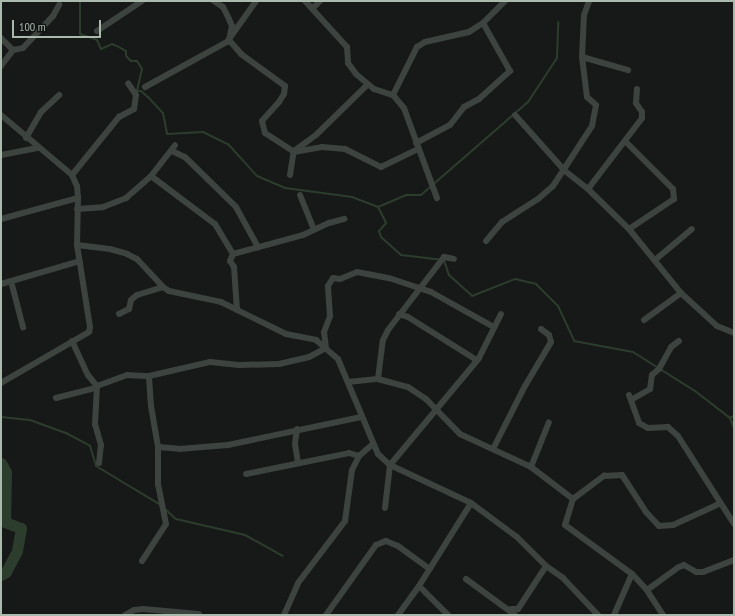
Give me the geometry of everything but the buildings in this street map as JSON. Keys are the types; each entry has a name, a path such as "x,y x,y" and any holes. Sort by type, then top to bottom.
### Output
{"street":[{"path":"96,32 142,1"},
{"path":"214,1 223,7 230,19 232,26 229,40"},
{"path":"145,87 210,53 229,40 256,1"},
{"path":"305,1 313,8 326,27 347,48 348,62 366,85 393,95 404,108 437,198"},
{"path":"313,8 320,1"},
{"path":"393,95 417,47 425,42 469,32 483,24 505,1"},
{"path":"486,241 502,222 538,199 565,171 566,163 585,140 592,126 596,105 588,97 582,57 584,15 589,1"},
{"path":"1,66 13,50 23,48 53,16 59,5"},
{"path":"229,40 241,54 285,86 284,94 279,102 262,121 265,133 294,152 322,147 345,149 381,167 450,125 464,107 478,99 510,71 483,24"},
{"path":"1,38 13,50"},
{"path":"582,57 628,70"},
{"path":"72,175 119,117 134,109 136,95 128,82"},
{"path":"290,175 294,152 316,135 366,85"},
{"path":"588,189 642,118 642,112 636,103 637,89"},
{"path":"26,138 41,112 59,95"},
{"path":"1,115 26,138 72,175 77,186 77,246 90,327 89,332 1,383"},
{"path":"515,115 565,171 588,189 629,229 681,293 718,326 734,333"},
{"path":"625,141 673,189 674,199 629,229"},
{"path":"77,209 103,207 126,198 151,176 172,151 175,145"},
{"path":"1,155 38,148"},
{"path":"172,151 185,157 236,207 258,247"},
{"path":"151,176 215,224 233,254"},
{"path":"300,195 314,229"},
{"path":"1,219 78,198"},
{"path":"233,254 344,219"},
{"path":"655,260 692,229"},
{"path":"77,246 110,249 127,254 137,260 163,287 221,302 286,334 316,340 338,359 372,444 378,454 390,465 472,503 517,537 546,566 564,578 598,615"},
{"path":"233,254 230,262 234,267 237,310"},
{"path":"378,379 383,340 398,314 444,258 454,259"},
{"path":"1,284 80,260"},
{"path":"326,348 324,332 330,316 328,286 333,278 340,279 358,272 389,278 420,287 494,327"},
{"path":"11,281 23,327"},
{"path":"119,314 129,309 131,300 137,295 163,287"},
{"path":"644,320 681,293"},
{"path":"398,314 408,317 475,359"},
{"path":"385,508 390,465 420,425 436,410 475,359 479,358 501,314"},
{"path":"493,449 524,386 551,342 549,335 541,329"},
{"path":"72,341 88,375 96,387 95,424 101,444 99,463"},
{"path":"679,341 671,347 660,367 652,374 650,389 630,397 640,423 648,428 668,427 678,436 719,504 734,524"},
{"path":"56,398 96,387 127,375 149,376 210,362 239,365 279,364 310,357 326,348"},
{"path":"142,561 166,524 158,484 158,447 151,406 149,376"},
{"path":"348,382 378,379 408,387 426,399 460,434 531,467 573,499"},
{"path":"158,447 180,449 228,445 297,429 361,417"},
{"path":"531,467 549,422"},
{"path":"297,429 295,444 298,462"},
{"path":"284,615 298,583 345,521 352,470 359,456 372,444"},
{"path":"246,474 298,462 349,453 359,456"},
{"path":"663,615 647,590 632,574 565,524 573,499 604,476 622,475 646,512 659,526 673,525 719,504"},
{"path":"398,615 419,586 472,503"},
{"path":"326,615 376,545 386,541 398,546 430,569"},
{"path":"647,590 684,565 696,572 703,572 734,560"},
{"path":"466,579 516,612 546,566"},
{"path":"614,615 632,574"},
{"path":"419,586 448,615"},
{"path":"125,615 134,610 143,609 199,614"}],"waterway":[{"path":"80,1 80,34 97,40 101,49 112,44 117,46 126,51 126,56 131,61 137,61 142,69 137,91 141,91 163,113 167,134 203,132 228,144 257,176 285,188 352,197 378,207 386,223 379,231 381,237 401,255 444,260 449,275 472,296 515,279 536,284 558,306 574,341 633,352 695,391 730,418 734,428"},
{"path":"378,207 406,195 421,195 528,102 557,58 558,22"},
{"path":"730,418 734,416"},
{"path":"1,417 30,420 66,433 90,446 96,466 159,504"},
{"path":"1,463 6,472 5,522 21,528 17,551 6,572 1,575"},
{"path":"164,508 176,519 245,535 283,556"}]}
